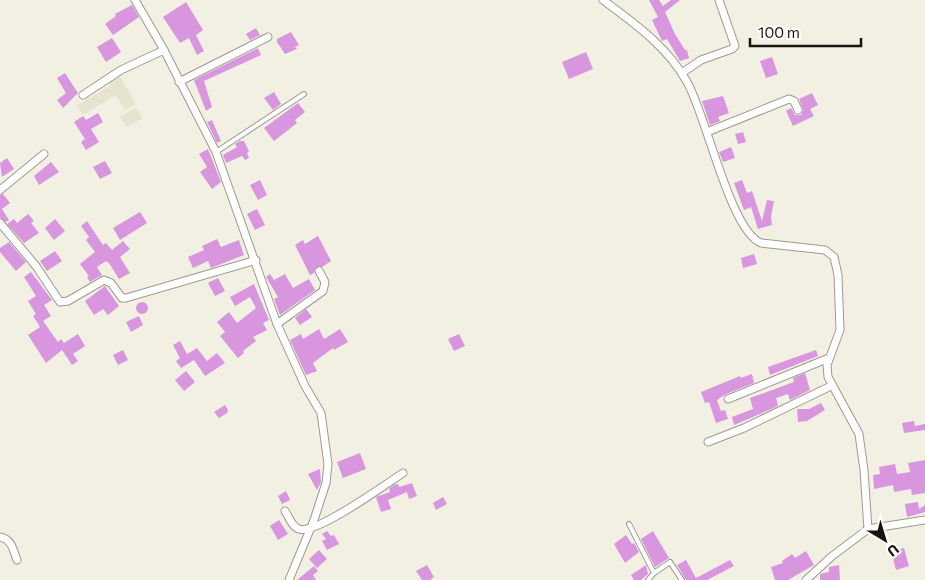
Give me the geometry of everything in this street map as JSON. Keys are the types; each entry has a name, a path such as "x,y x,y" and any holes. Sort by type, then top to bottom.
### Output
{"street":[{"path":"135,0 164,50 216,152 278,324 305,386 322,413 328,464 326,483 311,527 289,580"},
{"path":"603,0 640,27 682,74 690,88 740,219 756,240 761,243 825,250 834,257 838,275 840,330 829,358 827,369 831,386 858,430 864,470 868,529"},
{"path":"682,74 701,60 732,49 735,46 719,0"},
{"path":"180,82 268,37"},
{"path":"83,95 121,70 164,50"},
{"path":"707,132 789,99 794,101 798,110"},
{"path":"0,190 44,154"},
{"path":"0,223 36,266 60,302 68,301 104,280 112,283 122,298 126,298 256,260"},
{"path":"278,324 323,291 325,282 319,271"},
{"path":"728,399 829,358"},
{"path":"708,442 744,428 831,386"},
{"path":"285,511 297,528 302,530 340,515 403,473"},
{"path":"806,580 831,557 868,529 925,520"},
{"path":"0,537 6,538 11,542 17,560"}],"lane":[{"path":"216,152 304,94"},
{"path":"630,524 654,573"},
{"path":"648,580 654,573 670,562 682,580"}],"shaded area":[{"path":"119,75 136,104 125,110 116,95 83,115 77,105 110,86 108,81"},
{"path":"136,107 143,118 127,127 120,117"}],"building":[{"path":"649,0 659,0 663,6 671,0 680,0 665,12 675,34 685,50 687,50 689,58 680,61 667,39 662,41 652,20 658,17"},
{"path":"186,2 203,30 196,35 204,51 197,55 189,38 180,43 163,17"},
{"path":"132,5 139,17 113,35 105,24 116,16 115,14"},
{"path":"256,28 260,35 250,40 246,34"},
{"path":"291,32 299,45 295,47 297,49 285,54 277,39"},
{"path":"112,38 121,52 106,62 97,47"},
{"path":"258,48 261,55 204,81 212,107 206,111 194,80"},
{"path":"586,52 593,69 569,79 562,62"},
{"path":"772,57 778,74 766,78 760,61"},
{"path":"65,73 78,93 63,108 57,100 66,93 57,78"},
{"path":"274,92 281,104 273,110 264,98"},
{"path":"812,93 818,105 810,109 814,116 793,126 786,111 791,108 795,115 801,115 803,110 799,99"},
{"path":"723,96 729,113 718,117 720,121 710,125 702,101"},
{"path":"298,103 305,112 295,120 297,123 274,141 264,128"},
{"path":"98,113 103,122 91,129 99,142 86,150 81,142 85,139 74,122 83,116 86,120"},
{"path":"212,120 221,141 217,143 207,122"},
{"path":"743,132 746,142 738,144 735,134"},
{"path":"244,141 249,151 247,153 249,158 245,160 242,156 226,163 223,155 237,147 235,144"},
{"path":"731,147 735,158 723,162 719,152"},
{"path":"208,149 221,182 212,189 200,172 207,167 199,154"},
{"path":"7,158 14,169 2,177 0,163"},
{"path":"105,161 112,173 100,179 93,167"},
{"path":"51,162 59,172 39,185 34,176"},
{"path":"260,180 267,195 258,200 250,185"},
{"path":"742,180 747,193 752,191 762,221 767,200 774,201 771,216 772,225 758,229 751,207 744,210 734,183"},
{"path":"3,194 10,203 2,209 9,220 6,222 0,218 0,195"},
{"path":"257,209 265,225 255,230 247,214"},
{"path":"140,212 147,223 120,240 113,228"},
{"path":"28,214 34,221 31,223 39,233 24,243 7,224 14,219 17,223"},
{"path":"55,219 65,231 54,240 45,228"},
{"path":"87,221 103,245 106,243 112,250 123,241 130,249 120,257 130,273 119,279 106,261 97,267 102,275 90,282 87,277 89,276 80,264 95,252 86,240 89,237 81,226"},
{"path":"318,236 331,261 322,267 316,267 314,273 310,275 295,245 303,240 305,244"},
{"path":"217,239 221,247 239,240 244,255 211,268 208,261 193,268 188,257 204,250 202,246"},
{"path":"9,242 26,262 16,271 0,252 0,248"},
{"path":"55,251 62,261 47,271 40,261"},
{"path":"754,254 757,264 743,268 741,258"},
{"path":"31,272 52,300 44,305 51,316 43,321 58,342 61,339 64,343 78,334 85,346 73,354 78,361 72,365 62,350 46,363 28,335 40,327 33,316 36,314 28,301 36,296 24,277"},
{"path":"270,274 274,280 285,274 293,288 309,279 315,290 280,315 274,299 278,297 266,277"},
{"path":"218,278 225,291 215,296 208,283"},
{"path":"254,284 269,320 263,323 267,330 253,337 256,341 243,351 244,353 238,358 220,336 225,332 217,322 229,312 237,323 256,308 250,297 235,306 230,297"},
{"path":"105,286 119,306 108,315 103,309 94,315 85,301"},
{"path":"140,302 144,302 148,308 144,314 140,314 136,310 136,306"},
{"path":"306,309 312,317 300,325 295,318"},
{"path":"139,316 143,325 131,332 126,322"},
{"path":"319,329 324,339 340,329 348,342 334,350 333,348 313,363 317,371 306,375 290,340 301,334 303,339"},
{"path":"459,334 465,346 454,351 448,339"},
{"path":"180,341 187,354 197,348 207,361 217,353 225,363 205,376 194,360 181,368 176,361 180,358 173,345"},
{"path":"123,350 128,360 118,365 113,355"},
{"path":"816,350 818,356 770,375 768,367"},
{"path":"186,371 195,382 184,391 175,380"},
{"path":"805,373 810,390 790,400 788,394 776,398 778,405 776,407 734,425 732,417 753,409 750,398 794,382 793,378"},
{"path":"752,374 754,383 726,394 717,400 721,411 725,410 728,419 716,423 709,402 705,403 701,392 740,376 741,378"},
{"path":"821,403 825,410 807,421 798,422 797,409 809,409"},
{"path":"225,405 228,410 227,413 219,418 214,412"},
{"path":"914,421 915,426 925,424 925,430 904,433 902,423"},
{"path":"360,453 366,469 343,478 337,462"},
{"path":"925,460 925,493 912,495 911,489 894,492 893,485 874,489 873,475 880,474 879,467 895,464 897,474 910,472 908,463"},
{"path":"320,469 321,482 317,490 308,474"},
{"path":"412,483 417,496 409,499 407,492 388,500 391,509 381,512 376,497 390,492 389,489 394,485 398,484 399,487"},
{"path":"286,491 290,500 282,504 278,496"},
{"path":"443,497 447,504 436,510 433,503"},
{"path":"918,502 919,509 925,505 925,512 907,517 905,504"},
{"path":"279,520 288,534 278,540 270,526"},
{"path":"327,531 331,536 334,535 339,544 327,550 322,541 326,539 322,534"},
{"path":"653,531 669,558 655,567 641,539"},
{"path":"626,535 639,552 625,563 614,544"},
{"path":"904,548 909,566 896,570 891,551"},
{"path":"319,550 327,559 317,568 309,559"},
{"path":"806,551 814,565 788,580 775,580 771,567 783,563 782,561 792,554 795,558"},
{"path":"686,560 696,578 730,560 734,566 707,580 686,580 677,565"},
{"path":"427,565 434,577 430,580 422,580 416,571"},
{"path":"646,565 648,574 641,580 634,580 631,575"},
{"path":"839,565 840,580 820,580 820,574 829,572 829,567"},
{"path":"314,566 318,571 313,575 316,580 297,580"}]}
